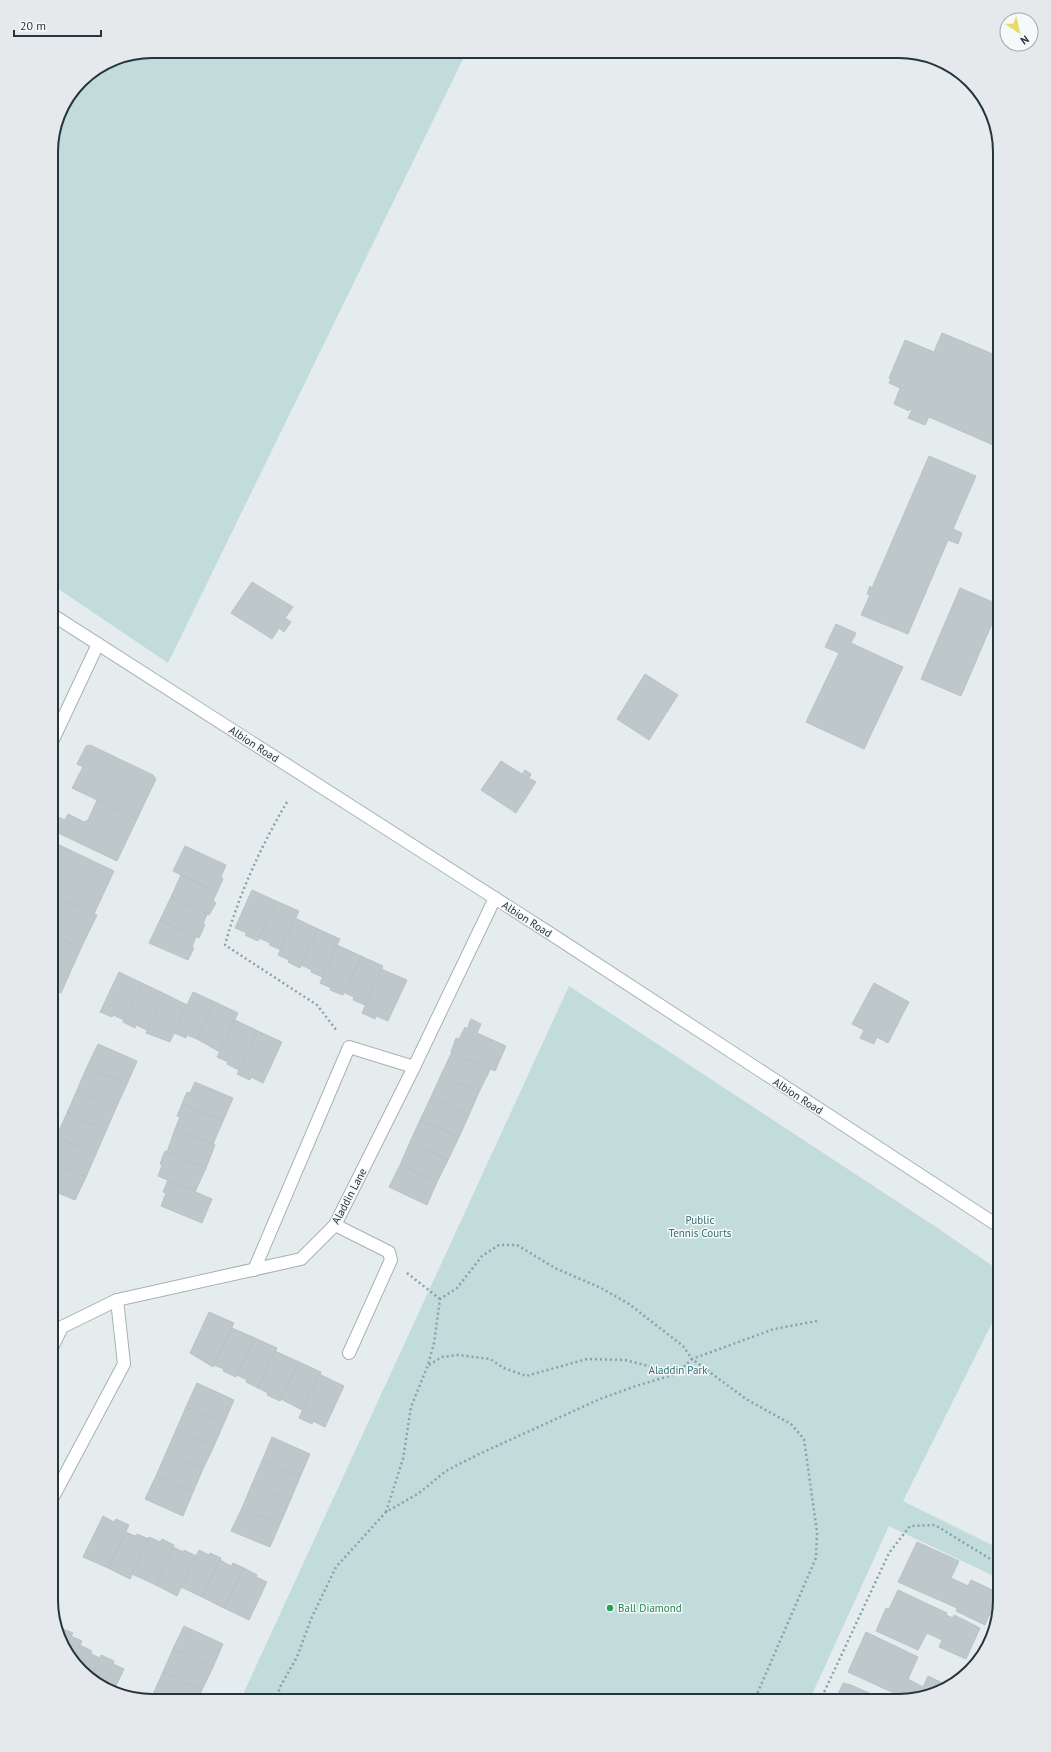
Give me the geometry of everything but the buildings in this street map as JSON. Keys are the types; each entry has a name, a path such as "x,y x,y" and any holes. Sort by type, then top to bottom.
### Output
{"street":[{"name":"Albion Road","path":"58,618 495,898 993,1222"},
{"path":"58,729 98,644"},
{"name":"Aladdin Lane","path":"58,1335 62,1327 117,1300 301,1259 335,1225 414,1067 495,898"},
{"path":"254,1270 348,1047 414,1067"},
{"path":"335,1225 389,1252 391,1260 349,1353"},
{"path":"58,1488 124,1364 117,1300"}],"path":[{"path":"287,802 272,826 233,915 225,945 317,1005 348,1047"},
{"path":"386,1512 403,1459 411,1407 428,1365 434,1343 440,1299 457,1288 482,1256 499,1245 517,1245 555,1268 601,1288 629,1304 683,1346 692,1359 746,1399 790,1424 804,1439 817,1532 816,1558 757,1694"},
{"path":"391,1260 440,1299"},
{"path":"278,1694 280,1687 297,1657 311,1619 336,1567 386,1512 419,1493 446,1471 479,1454 600,1400 636,1386 676,1374 692,1359 774,1329 817,1321"},
{"path":"428,1365 442,1357 458,1355 490,1359 504,1368 526,1376 587,1359 625,1360 676,1374"},
{"path":"823,1694 889,1553 910,1526 935,1525 993,1561"}],"green space":[{"path":"145,58 464,58 168,663 58,589 58,145 65,116 81,90 95,77 116,65 127,61"},
{"name":"Aladdin Park","path":"569,986 939,1229 993,1266 993,1321 903,1501 993,1546 993,1576 889,1526 812,1694 243,1694"}],"place":[{"name":"Ball Diamond","path":"610,1608"}],"park label":[{"name":"Public Tennis Courts","path":"700,1226"}]}
